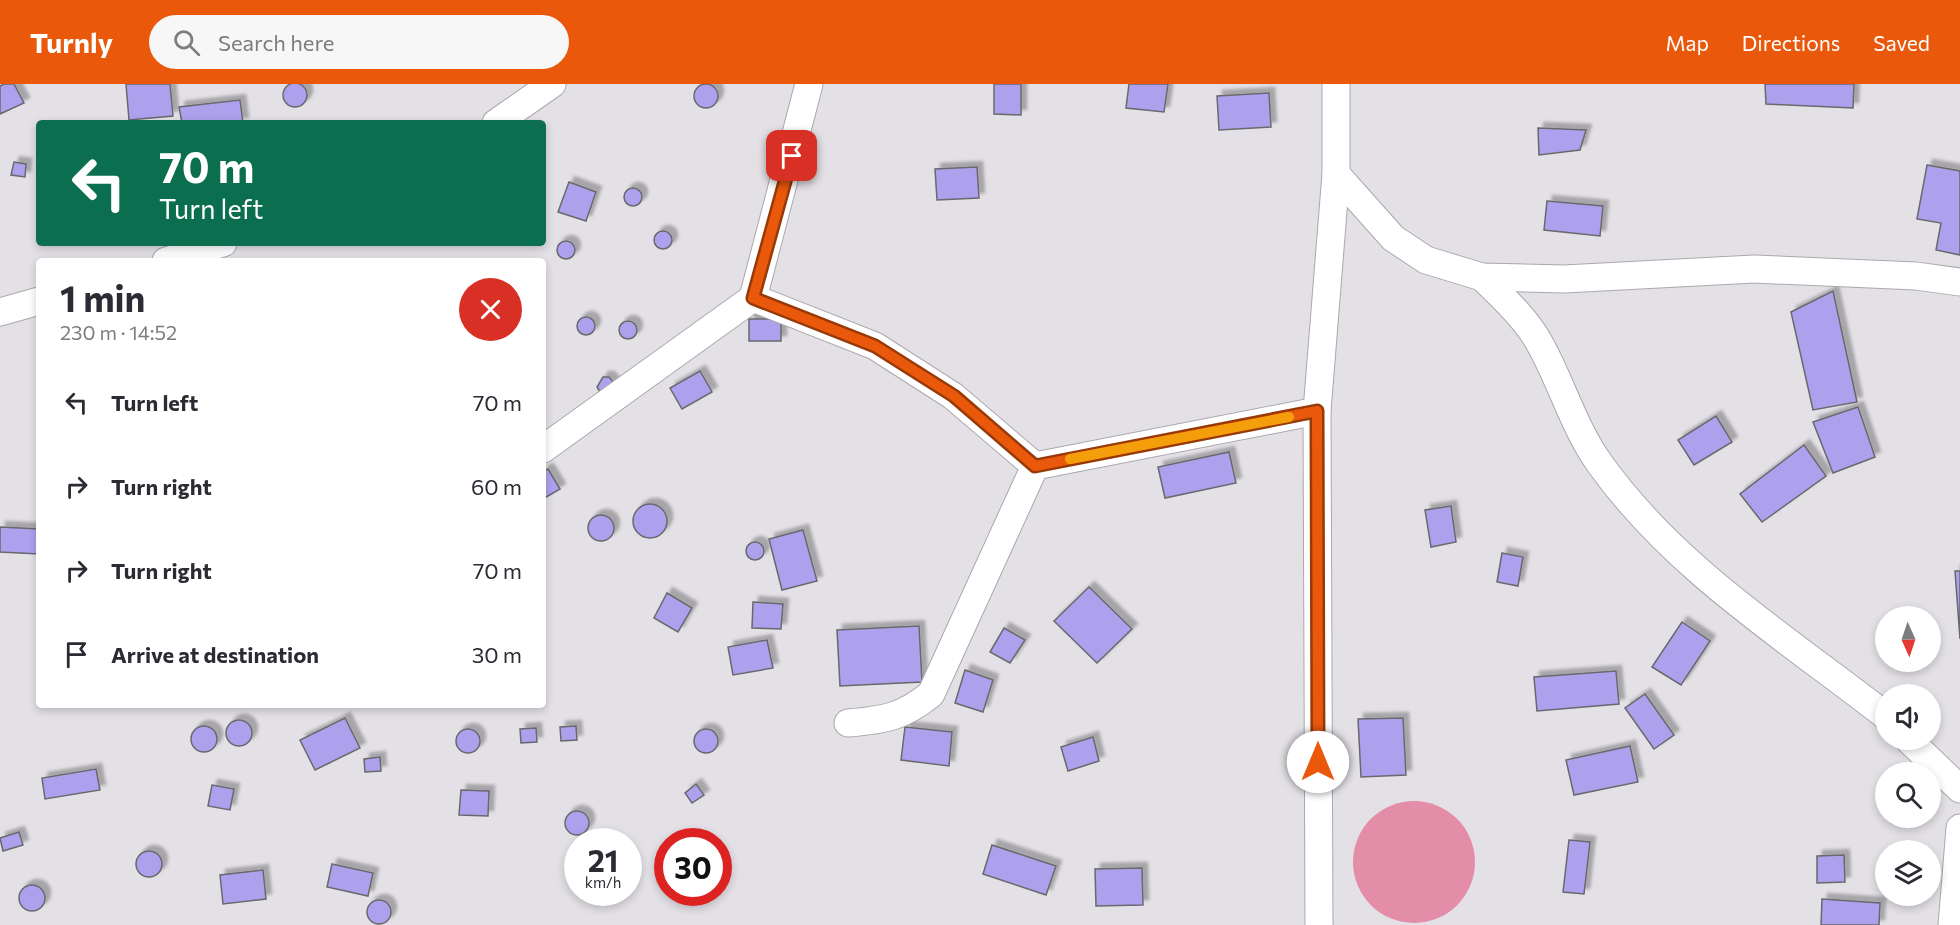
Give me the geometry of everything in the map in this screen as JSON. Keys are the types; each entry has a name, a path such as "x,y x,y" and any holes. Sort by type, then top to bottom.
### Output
{"street":[{"path":"500,120 552,84"},
{"path":"546,447 753,298 809,84"},
{"path":"1319,925 1317,411 1336,174 1336,84"},
{"path":"1336,174 1393,238 1426,260 1482,278 1564,279 1754,269 1916,276 1960,282"},
{"path":"176,258 214,246"},
{"path":"1482,278 1514,308 1540,344 1571,412 1599,462 1646,522 1704,577 1875,708"},
{"path":"753,298 875,346 954,396 1035,466"},
{"path":"0,312 36,302"},
{"path":"1035,466 1317,411"},
{"path":"848,723 883,720 912,709 931,694 1035,466"},
{"path":"1919,750 1960,789"},
{"path":"1952,925 1960,828"}],"shaded area":[{"path":"1414,801 1437,806 1448,811 1457,819 1465,828 1470,839 1475,862 1470,885 1465,896 1457,905 1448,913 1437,918 1414,923 1391,918 1380,913 1371,905 1363,896 1358,885 1353,862 1358,839 1363,828 1371,819 1380,811 1391,806"}],"building":[{"path":"295,83 300,84 306,90 306,100 300,106 295,107 290,106 284,100 283,95 284,90 290,84"},
{"path":"14,84 24,103 0,114 0,86"},
{"path":"126,84 170,84 173,116 129,120"},
{"path":"706,84 715,87 718,96 715,105 706,108 697,105 694,96 697,87"},
{"path":"994,84 1021,84 1021,115 994,114"},
{"path":"1129,84 1168,84 1164,112 1126,108"},
{"path":"1765,84 1854,84 1853,108 1766,104"},
{"path":"1269,93 1271,127 1219,130 1217,96"},
{"path":"240,100 243,120 181,120 179,107"},
{"path":"1538,128 1586,130 1580,150 1539,155"},
{"path":"14,162 26,164 25,177 11,175"},
{"path":"1927,165 1960,171 1960,255 1936,250 1941,223 1917,219"},
{"path":"977,167 979,198 937,200 935,169"},
{"path":"569,182 596,192 586,221 558,212"},
{"path":"633,188 639,191 642,197 639,203 633,206 627,203 624,197 627,191"},
{"path":"1547,201 1603,206 1600,236 1544,230"},
{"path":"663,231 669,234 672,240 669,246 663,249 657,246 654,240 657,234"},
{"path":"566,241 572,244 575,250 572,256 566,259 560,256 557,250 560,244"},
{"path":"1833,291 1857,402 1813,410 1791,312"},
{"path":"586,317 592,320 595,326 592,332 586,335 580,332 577,326 580,320"},
{"path":"749,319 781,319 781,341 749,341"},
{"path":"628,321 634,324 637,330 634,336 628,339 622,336 619,330 622,324"},
{"path":"700,371 712,392 682,409 670,388"},
{"path":"603,377 609,377 615,384 600,392 597,387"},
{"path":"1858,407 1875,457 1833,473 1813,422"},
{"path":"1716,416 1732,442 1694,465 1678,440"},
{"path":"1804,445 1826,476 1762,522 1740,494"},
{"path":"1229,452 1236,483 1165,498 1158,467"},
{"path":"548,469 560,489 546,497 546,470"},
{"path":"650,504 662,509 667,521 662,533 650,538 638,533 633,521 638,509"},
{"path":"1451,506 1456,542 1431,547 1425,510"},
{"path":"601,515 610,519 614,528 610,537 601,541 592,537 588,528 592,519"},
{"path":"0,527 36,529 36,554 0,552"},
{"path":"803,530 817,581 782,590 769,539"},
{"path":"755,542 761,545 764,551 761,557 755,560 749,557 746,551 749,545"},
{"path":"1502,553 1523,557 1518,586 1497,582"},
{"path":"1955,571 1960,571 1960,639"},
{"path":"1089,587 1132,629 1097,663 1054,621"},
{"path":"667,593 692,608 678,632 654,618"},
{"path":"753,602 783,604 781,629 752,628"},
{"path":"1682,622 1710,641 1681,685 1652,667"},
{"path":"919,626 922,682 840,686 837,630"},
{"path":"1004,628 1025,640 1010,663 990,652"},
{"path":"767,640 773,668 733,675 728,647"},
{"path":"965,670 993,680 983,712 955,703"},
{"path":"1616,671 1619,704 1537,711 1534,677"},
{"path":"1645,694 1674,735 1654,749 1625,708"},
{"path":"345,718 360,748 315,770 300,740"},
{"path":"1403,718 1406,775 1361,777 1358,719"},
{"path":"239,720 248,724 252,733 248,742 239,746 230,742 226,733 230,724"},
{"path":"204,726 213,730 217,739 213,748 204,752 195,748 191,739 195,730"},
{"path":"576,726 577,740 561,741 560,727"},
{"path":"905,727 952,732 949,766 901,760"},
{"path":"536,728 537,742 521,743 520,729"},
{"path":"468,729 477,732 480,741 477,750 468,753 459,750 456,741 459,732"},
{"path":"706,729 715,732 718,741 715,750 706,753 697,750 694,741 697,732"},
{"path":"1093,737 1099,761 1068,771 1061,747"},
{"path":"1630,746 1638,782 1574,795 1566,760"},
{"path":"380,757 381,771 365,772 364,759"},
{"path":"96,769 100,790 45,799 42,778"},
{"path":"696,784 704,795 692,803 685,793"},
{"path":"212,785 234,789 230,810 208,806"},
{"path":"461,790 489,791 488,816 459,815"},
{"path":"572,812 582,812 588,818 588,828 566,828 566,818"},
{"path":"19,832 23,845 3,851 0,838"},
{"path":"1569,840 1590,842 1584,894 1563,892"},
{"path":"992,845 1056,866 1046,895 983,874"},
{"path":"149,851 158,855 162,864 158,873 149,877 140,873 136,864 140,855"},
{"path":"1844,855 1845,882 1817,883 1817,856"},
{"path":"332,864 373,873 368,896 327,887"},
{"path":"1142,868 1143,905 1096,906 1095,869"},
{"path":"263,870 266,899 223,904 220,875"},
{"path":"32,885 41,889 45,898 41,907 32,911 23,907 19,898 23,889"},
{"path":"1822,899 1875,903 1875,906 1880,906 1879,925 1821,925"},
{"path":"379,900 388,903 391,912 388,921 379,924 370,921 367,912 370,903"}],"slow traffic":[{"path":"1070,459 1289,417"}],"route":[{"path":"792,156 753,298 875,346 954,396 1035,466 1317,411 1318,762"}]}
